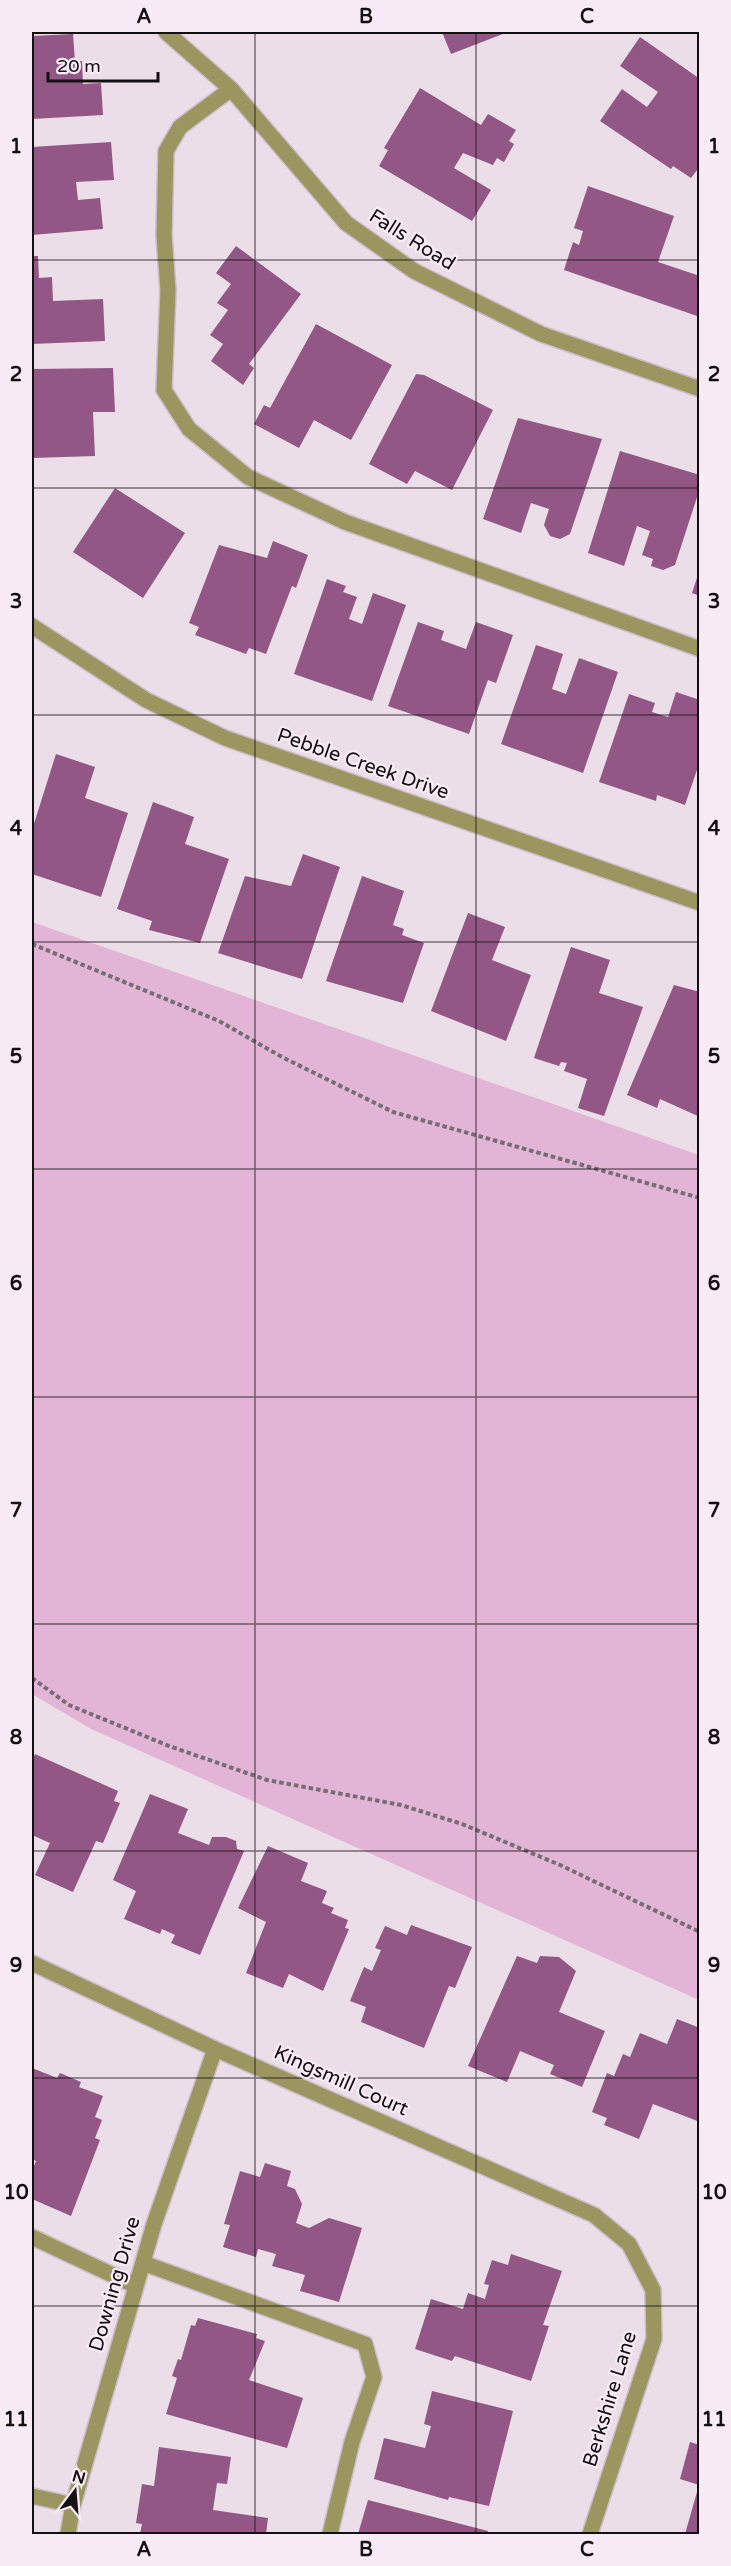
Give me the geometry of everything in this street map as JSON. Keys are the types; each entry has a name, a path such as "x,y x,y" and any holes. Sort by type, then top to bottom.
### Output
{"street":[{"name":"Falls Road","path":"166,32 231,89 346,223 414,271 541,334 699,389"},
{"path":"231,89 180,127 166,151 164,235 168,290 164,390 189,429 248,477 345,522 699,649"},
{"name":"Pebble Creek Drive","path":"32,626 146,700 225,738 699,903"},
{"name":"Kingsmill Court","path":"32,1963 215,2049 594,2215 629,2244"},
{"name":"Downing Drive","path":"68,2535 73,2505 136,2286 215,2049"},
{"path":"32,2237 136,2286"},
{"name":"Berkshire Lane","path":"590,2535 654,2339 653,2290 629,2244"},
{"path":"143,2263 365,2344 374,2377 352,2442 330,2535"},
{"path":"32,2496 73,2505"}],"path":[{"path":"32,944 219,1021 282,1056 393,1112 699,1198"},
{"path":"32,1678 69,1705 169,1746 267,1780 401,1805 462,1824 560,1865 699,1932"}],"shaded area":[{"path":"32,922 699,1155 699,2000 91,1729 32,1694"}],"building":[{"path":"442,32 508,32 451,54"},
{"path":"73,34 75,61 82,61 83,84 101,83 103,115 32,119 32,36"},
{"path":"640,37 700,79 700,166 691,178 673,166 671,169 600,121 622,89 647,107 658,92 620,66"},
{"path":"420,88 481,125 488,114 516,130 509,141 514,144 504,162 497,158 493,165 463,153 454,168 491,190 472,221 379,166 388,150 384,148"},
{"path":"111,142 114,180 76,182 78,200 100,198 103,229 32,235 32,147"},
{"path":"588,186 674,216 658,262 700,276 700,317 564,270 573,242 579,245 583,231 574,228"},
{"path":"236,246 301,294 249,364 254,368 243,385 211,361 223,344 210,335 228,310 217,303 231,284 216,273"},
{"path":"32,256 38,256 39,278 52,277 53,301 103,299 105,341 32,344"},
{"path":"316,324 392,365 351,440 314,420 299,448 254,424 264,405 270,408"},
{"path":"113,368 115,412 93,412 95,456 32,458 32,369"},
{"path":"416,374 424,375 493,410 452,490 415,471 407,484 369,464"},
{"path":"518,418 602,439 570,534 560,539 550,536 544,525 549,509 531,503 521,533 483,519"},
{"path":"620,451 700,475 700,488 675,565 663,570 651,566 653,559 642,555 650,531 637,526 624,566 588,553"},
{"path":"115,488 185,533 143,598 73,552"},
{"path":"273,541 308,555 296,588 292,586 266,654 249,648 246,654 195,635 199,627 189,623 219,545 267,558"},
{"path":"700,572 700,596 692,593"},
{"path":"327,579 346,586 343,592 357,597 349,619 362,624 373,593 406,605 372,701 294,674"},
{"path":"418,622 444,631 441,640 466,649 476,622 513,635 496,683 488,680 469,734 388,706"},
{"path":"536,645 563,654 552,689 566,694 579,658 618,672 583,773 501,744"},
{"path":"676,692 700,700 700,761 685,805 657,795 656,801 599,782 629,694 655,703 652,712 668,717"},
{"path":"56,754 95,767 85,798 128,813 101,897 32,874 32,830"},
{"path":"153,802 194,817 185,844 229,859 200,943 149,930 152,921 117,909"},
{"path":"303,854 340,867 302,979 218,953 245,876 291,886"},
{"path":"362,876 404,891 393,925 404,929 402,935 424,943 403,1003 326,981"},
{"path":"468,913 505,927 492,960 531,975 506,1041 431,1011"},
{"path":"571,947 610,960 599,993 643,1007 604,1116 578,1108 587,1079 564,1071 567,1063 561,1062 559,1066 534,1058"},
{"path":"674,985 700,992 700,1025 697,1032 700,1032 700,1117 660,1099 657,1108 627,1095"},
{"path":"35,1754 118,1791 114,1801 120,1803 103,1843 96,1841 73,1892 35,1875 50,1843 32,1835 32,1761"},
{"path":"150,1794 188,1809 178,1833 209,1845 212,1837 226,1837 236,1841 237,1849 244,1851 200,1955 171,1943 175,1935 162,1929 160,1934 124,1919 136,1891 113,1880"},
{"path":"268,1846 308,1863 301,1881 327,1891 322,1903 334,1908 331,1913 348,1920 345,1928 349,1929 323,1991 289,1974 283,1988 246,1973 266,1922 238,1908"},
{"path":"411,1925 472,1947 455,1988 449,1986 424,2048 361,2022 366,2007 350,2001 364,1967 372,1971 381,1950 375,1948 385,1926 407,1935"},
{"path":"517,1956 537,1963 540,1956 559,1957 576,1971 559,2012 605,2031 582,2087 550,2074 554,2065 520,2051 507,2082 468,2066"},
{"path":"677,2019 700,2028 700,2122 653,2104 639,2139 604,2125 607,2118 592,2112 607,2073 614,2076 623,2054 630,2057 640,2033 667,2044"},
{"path":"32,2068 57,2078 60,2073 81,2082 79,2087 103,2096 95,2117 102,2120 95,2138 100,2140 71,2216 32,2199 32,2171 36,2161 32,2159"},
{"path":"265,2163 291,2171 287,2186 295,2189 302,2204 296,2223 309,2228 329,2218 362,2228 339,2302 300,2291 305,2275 272,2266 276,2254 258,2249 256,2257 223,2247 230,2225 224,2224 240,2171 260,2177"},
{"path":"511,2254 562,2271 543,2325 549,2326 531,2381 455,2356 452,2361 415,2349 431,2299 463,2309 468,2293 485,2299 489,2285 484,2284 492,2260 508,2265"},
{"path":"198,2318 257,2334 256,2338 265,2341 249,2380 303,2398 287,2448 166,2414 177,2378 172,2376 178,2359 181,2360 191,2325 195,2326"},
{"path":"432,2391 513,2411 489,2506 449,2497 448,2500 374,2479 384,2438 425,2448 431,2426 424,2424"},
{"path":"690,2442 700,2445 700,2534 685,2534 699,2485 680,2479"},
{"path":"159,2447 231,2457 227,2484 217,2483 213,2510 268,2518 266,2534 140,2534 142,2524 136,2523 142,2484 154,2486"},
{"path":"368,2500 488,2531 487,2534 358,2534"}]}
